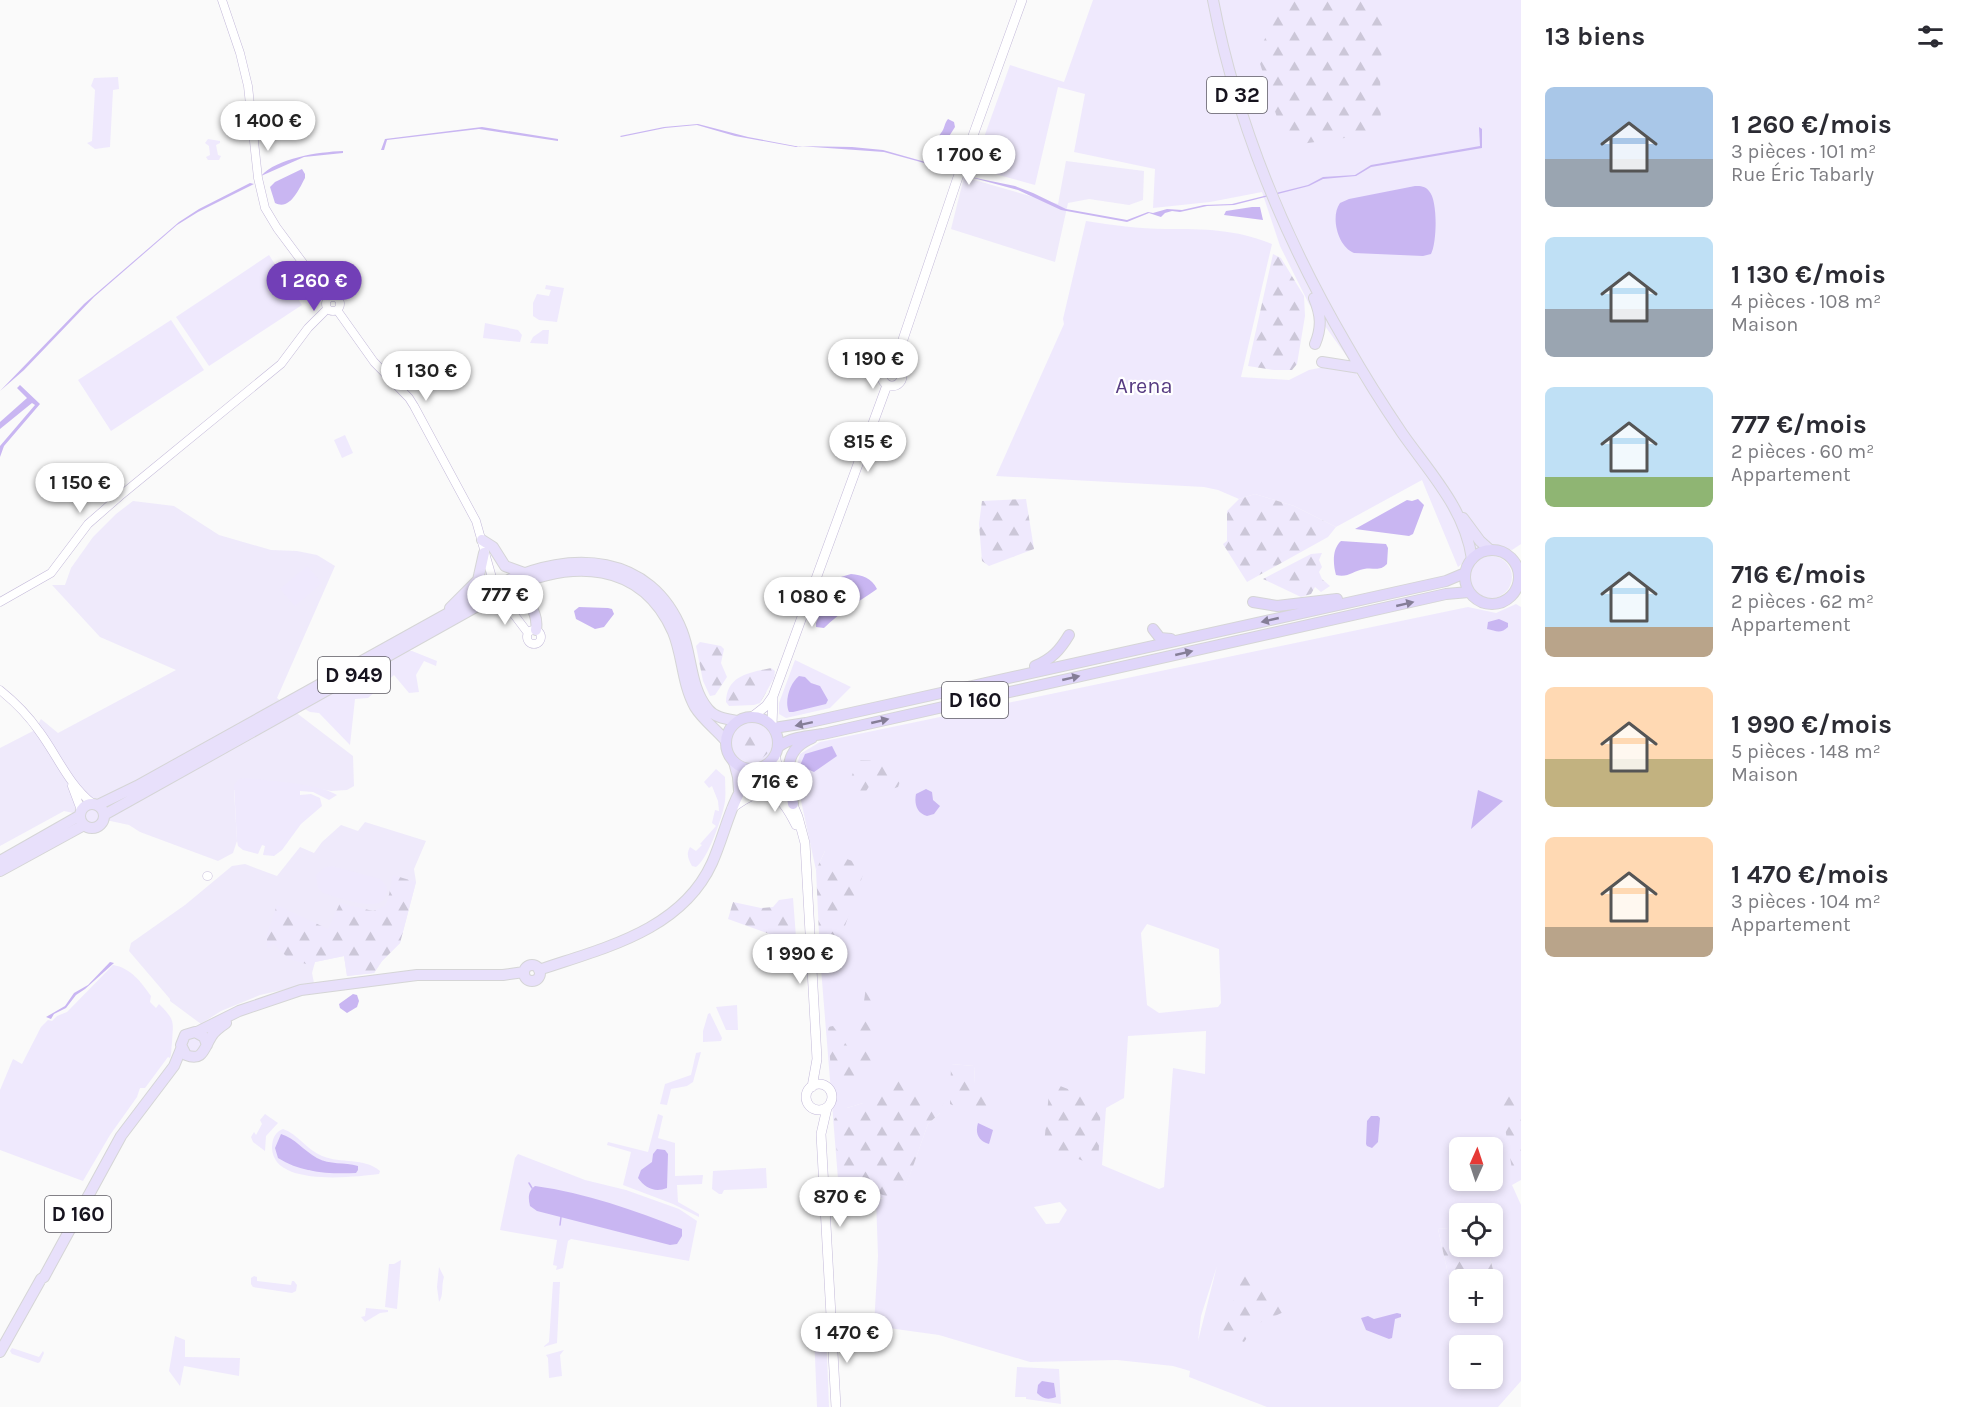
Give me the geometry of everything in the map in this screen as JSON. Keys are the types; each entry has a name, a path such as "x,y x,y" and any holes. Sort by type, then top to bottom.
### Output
{"highway":[{"path":"1490,550 1510,557 1520,576 1515,598 1488,604 1479,601 1469,592 1465,583 1465,573 1472,559 1490,550"},
{"path":"1510,557 1521,553"},
{"name":"D 160","path":"773,727 806,723 1409,589 1452,579 1465,573"},
{"path":"1253,602 1287,605 1409,589"},
{"name":"D 160","path":"776,751 796,738 823,734 1446,594 1469,592"},
{"path":"1153,629 1160,638 1195,636"},
{"path":"959,688 1047,662 1060,650 1069,635"},
{"path":"752,717 763,719 773,727 777,737 776,751 769,763 758,768 745,768 734,762 728,753 726,741 729,730 737,721 752,717"},
{"name":"D 160","path":"792,801 788,772 790,760 800,744 823,734"}],"main road":[{"path":"894,366 943,220 1022,0"},
{"name":"D 32","path":"1213,0 1242,115 1299,255 1360,368 1403,435 1444,489 1463,525 1472,559"},
{"path":"1299,255 1305,278 1320,314 1320,332 1315,344"},
{"path":"1322,362 1360,368"},
{"path":"894,366 900,370 902,378 897,385 887,385 882,378 882,373 886,368 894,366"},
{"path":"752,717 766,706 773,696 887,385"},
{"name":"D 32","path":"1452,504 1480,541 1490,550"},
{"path":"482,540 493,547 505,566 527,577 525,596 537,620 532,631"},
{"path":"444,615 478,580 484,553"},
{"name":"D 949","path":"98,808 527,577 558,563 594,562 627,572 646,584 663,600 677,619 686,640 696,685 704,704 717,717 737,721"},
{"name":"D 949","path":"98,808 498,585 527,577 560,572 593,571 624,580 650,598 674,634 688,689 695,706 726,741"},
{"path":"508,589 525,596"},
{"path":"773,696 773,727"},
{"path":"776,751 778,769 801,824 805,843 818,1059 825,1086 832,1095 821,1134"},
{"path":"734,762 739,790"},
{"path":"345,984 268,1006 230,1021 216,1030 203,1053 194,1057 186,1055 182,1048 181,1041 191,1032 197,1032 227,1016 301,990 345,984 417,975 503,975 524,972 531,966 539,970 625,940 649,929 678,909 694,892 710,866 739,790 758,768 776,780 792,801"},
{"path":"732,808 757,793 764,792 776,796 787,807 805,843"},
{"path":"0,871 81,817 86,805 98,808 99,825 92,828 81,817"},
{"path":"0,861 81,817"},
{"path":"197,1032 204,1037 207,1045"},
{"name":"D 160","path":"0,1352 121,1136 174,1066 182,1048"},
{"name":"D 160","path":"164,1080 194,1057"},
{"path":"818,1059 812,1087 807,1097 809,1105 814,1109 827,1108"},
{"path":"812,1087 825,1086"},
{"path":"814,1109 821,1134 836,1407"}],"street":[{"path":"222,0 240,53 248,86 261,195 265,208 277,228 330,298"},
{"path":"330,298 334,297 338,300 340,306 338,310"},
{"path":"0,602 51,573 88,524 281,364 308,328 327,309 326,304 330,298"},
{"path":"327,309 333,312 338,310"},
{"path":"338,310 374,362 409,398 473,514 493,581"},
{"path":"503,600 532,631"},
{"path":"0,690 26,713 71,781 98,808"},
{"path":"71,781 81,817"}],"shaded area":[{"path":"948,119 954,122 955,127 946,141 943,153 935,155 930,151 931,145"},
{"path":"698,124 748,137 799,146 796,147 735,136 697,125 620,136 664,127"},
{"path":"482,127 558,139 558,141 479,129 387,140 384,150 381,150 385,139"},
{"path":"1479,127 1482,129 1482,148 1371,167 1356,176 1323,179 1309,186 1234,205 1172,211 1161,217 1149,213 1127,222 1061,210 1018,190 966,176 1015,186 1066,209 1127,220 1148,212 1167,209 1182,210 1204,205 1232,204 1308,185 1323,177 1355,175 1371,165 1480,146"},
{"path":"800,146 883,150 950,170 884,152"},
{"path":"343,151 343,153 304,157 261,176 287,160 322,153"},
{"path":"1066,161 1144,171 1143,200 1129,205 1089,199 1068,203 1055,262 951,229 964,177 1058,204"},
{"path":"302,169 305,178 290,202 280,205 275,203 270,187 275,182"},
{"path":"250,183 254,184 177,225 94,297 24,370 0,391 84,304 179,222"},
{"path":"1415,186 1427,189 1434,203 1435,232 1431,254 1423,256 1354,253 1348,250 1337,231 1336,216 1340,203 1349,199"},
{"path":"1260,207 1263,220 1224,215 1226,211"},
{"path":"20,385 40,404 4,446 0,457 0,446 35,405 32,403 0,429 0,422 27,398 17,388"},
{"path":"1418,499 1424,505 1413,534 1409,536 1355,529 1407,500"},
{"path":"133,501 174,506 219,535 271,550 297,551 317,555 335,566 277,698 353,756 354,786 347,790 331,791 310,787 234,790 237,841 233,853 218,861 140,832 129,825 64,811 0,846 0,748 35,730 41,719 58,733 176,670 100,637 52,585 65,585 71,568 93,537"},
{"path":"1341,541 1386,544 1387,564 1379,569 1364,569 1347,575 1336,575 1334,557"},
{"path":"851,574 866,578 877,589 824,628 816,627 834,579"},
{"path":"579,607 608,608 612,609 614,614 604,627 595,629 576,619 574,611"},
{"path":"1499,619 1508,623 1508,627 1501,631 1487,629 1488,622"},
{"path":"799,676 820,686 828,700 826,704 789,712 787,703 789,692"},
{"path":"832,746 837,756 814,772 805,768 803,774 798,776 798,770 805,754"},
{"path":"926,789 932,792 933,800 940,806 934,814 927,816 917,808 915,801 916,794"},
{"path":"1478,790 1503,801 1471,829"},
{"path":"365,822 426,841 414,869 416,882 400,943 382,961 374,973 347,976 344,956 315,962 312,973 314,983 260,995 221,1011 201,1024 170,1001 129,951 131,943 185,905 232,866 245,864 277,876 300,847 314,853 322,842 341,825 358,831"},
{"path":"110,962 114,963 85,989 76,995 66,1008 54,1014 51,1019 46,1017 65,1006 74,993 88,985"},
{"path":"353,994 357,995 359,1001 357,1007 347,1013 340,1008 339,1004"},
{"path":"1371,1116 1380,1118 1378,1142 1372,1148 1366,1144 1367,1121"},
{"path":"978,1123 993,1130 989,1144 978,1136"},
{"path":"281,1134 291,1138 317,1158 327,1162 358,1166 358,1170 356,1173 325,1173 306,1170 287,1163 278,1158 275,1148"},
{"path":"657,1149 665,1150 668,1154 667,1188 654,1190 638,1178 641,1170 652,1162 653,1154"},
{"path":"535,1186 573,1193 628,1209 682,1229 682,1236 677,1244 670,1245 537,1211 530,1206 529,1200 530,1192"},
{"path":"1401,1314 1401,1317 1395,1319 1392,1338 1389,1339 1366,1330 1361,1318 1368,1316 1374,1319"},
{"path":"1042,1381 1054,1383 1056,1397 1041,1397 1037,1393 1038,1385"}],"green space":[{"name":"Arena","path":"1093,0 1521,0 1521,544 1512,550 1488,543 1458,567 1422,480 1336,527 1294,506 1255,494 1239,499 1204,487 996,476 1064,324 1063,319 1086,221 1146,228 1220,231 1245,235 1272,244 1241,377 1289,380 1309,370 1324,367 1356,373 1413,458 1403,434 1309,304 1280,246 1262,192 1210,202 1153,208 1155,169 1074,152 1085,94 1058,87 1035,185 973,168 1010,65 1064,82"},
{"path":"1285,0 1389,0 1380,66 1381,133 1286,146 1257,54"},
{"path":"118,77 119,89 113,90 110,147 95,149 87,143 92,141 95,90 91,86 94,78"},
{"path":"208,139 220,141 216,145 218,155 221,156 219,160 208,160 206,157 210,155 209,146 205,143"},
{"path":"1273,254 1281,258 1304,296 1305,316 1297,364 1292,370 1248,366"},
{"path":"269,255 302,305 209,366 176,317"},
{"path":"317,265 332,281 327,288 313,271"},
{"path":"546,285 564,288 557,322 539,320 533,316 533,303 537,294 549,296 551,290 545,289"},
{"path":"171,320 204,370 111,431 78,380"},
{"path":"485,323 518,330 522,335 520,342 483,338"},
{"path":"543,330 549,330 548,344 530,343 533,337"},
{"path":"345,435 353,453 342,458 334,440"},
{"path":"1255,494 1294,506 1336,527 1328,537 1247,582 1223,544 1227,541 1227,511 1239,499"},
{"path":"1026,499 1034,549 989,566 982,561 979,524 982,501"},
{"path":"1322,553 1319,560 1322,567 1319,572 1322,579 1330,586 1321,592 1315,587 1311,594 1301,597 1263,579 1311,554"},
{"path":"1491,556 1506,562 1512,577 1506,592 1491,598 1476,592 1470,577 1476,562"},
{"path":"307,566 322,583 295,606 280,589"},
{"path":"1516,604 1521,607 1521,1180 1512,1185 1521,1205 1521,1381 1498,1407 1267,1407 1189,1377 1190,1371 1173,1366 1117,1360 1030,1362 939,1335 874,1326 878,1256 876,1198 883,1199 838,1179 820,956 832,960 825,851 816,870 795,773 800,754 820,742 1468,607 1496,613","holes":["1147,924 1219,949 1221,1003 1218,1007 1159,1013 1147,1005 1141,933","1206,1031 1205,1074 1173,1068 1164,1187 1159,1189 1102,1165 1106,1108 1124,1098 1128,1036","951,1064 974,1066 975,1084","863,1103 940,1113 928,1124 905,1188 847,1108","1060,1202 1067,1210 1059,1223 1046,1224 1034,1207","1449,1203 1503,1203 1503,1257 1490,1257 1493,1269 1503,1269 1503,1323 1449,1323 1449,1278 1438,1229 1449,1228","1217,1266 1198,1341 1201,1316"]},
{"path":"700,642 721,646 724,649 721,663 727,677 715,695 710,696 703,681 696,646"},
{"path":"406,651 412,651 437,661 436,666 424,661 416,675 419,692 409,693 394,675 368,698 355,699 350,745 319,713 303,708"},
{"path":"795,660 851,687 830,708 786,718 779,714 779,703"},
{"path":"771,668 775,671 774,678 760,703 729,706 726,702 727,693 735,681 747,674"},
{"path":"751,721 759,722 767,727 772,735 772,751 767,759 759,764 751,765 743,764 735,759 730,751 729,743 730,735 735,727 743,722"},
{"path":"749,725 758,731 757,735 771,742 771,749 757,761 745,759 741,750 737,751 733,748 736,734"},
{"path":"858,760 888,761 901,779 898,787 892,789 873,780 865,793 850,792 847,788"},
{"path":"716,769 725,777 724,808 710,847 696,867 692,866 689,859 690,847 696,851 716,826 712,823 715,810 719,811 718,801 712,786 709,788 704,782"},
{"path":"239,779 306,785 337,795 329,800 313,792 300,791 300,795 311,794 320,798 322,806 301,824 282,850 274,856 263,855 265,846 262,845 258,854 243,850 238,846 234,785"},
{"path":"89,808 95,808 100,816 98,822 89,824 84,819 84,813"},
{"path":"825,851 866,866 833,960 820,956 816,870"},
{"path":"332,866 380,879 386,887 386,896 376,904 367,904 323,893 318,888 316,875 325,867"},
{"path":"393,875 416,882 400,943 382,961 374,973 347,976 344,956 315,962 313,966 289,959 274,944 267,949 267,934 277,905 328,929 340,903 373,911 385,906"},
{"path":"793,898 796,937 786,940 728,919 733,902 761,908 773,907 779,900"},
{"path":"113,965 135,976 151,996 150,1002 156,1008 159,1004 171,1018 173,1025 171,1054 145,1088 140,1088 137,1097 110,1135 83,1181 0,1150 0,1090 13,1059 22,1064 41,1027 48,1020 52,1021 67,1012"},
{"path":"866,987 878,991 870,1057 875,1062 871,1070 843,1083 831,1074 828,1027 833,1026 853,1054 857,1051"},
{"path":"737,1005 738,1030 726,1030 716,1007"},
{"path":"710,1013 722,1038 721,1041 703,1042 703,1031"},
{"path":"193,1036 200,1040 200,1048 193,1052 189,1051 186,1040"},
{"path":"701,1052 693,1082 687,1086 671,1089 667,1105 660,1104 665,1084 691,1075 696,1053"},
{"path":"951,1064 974,1066 975,1084 991,1088 989,1123 950,1104"},
{"path":"890,1077 944,1101 940,1113 928,1124 905,1189 888,1197 839,1178 834,1119 847,1108 863,1103"},
{"path":"1050,1082 1101,1102 1098,1167 1044,1145"},
{"path":"1510,1090 1521,1097 1521,1172 1513,1175 1499,1092"},
{"path":"265,1114 278,1123 266,1136 265,1151 253,1142 251,1137 254,1132 256,1135 262,1124 260,1120"},
{"path":"658,1114 663,1116 658,1138 675,1143 675,1176 703,1175 702,1184 677,1185 678,1202 699,1214 699,1217 673,1204 623,1185 631,1152 607,1145 608,1142 648,1152"},
{"path":"283,1129 322,1156 367,1164 380,1171 379,1174 316,1177 286,1169 276,1160 272,1148 275,1136","holes":["303,1149 318,1159 347,1165 309,1171"]},
{"path":"518,1154 585,1180 626,1190 679,1209 697,1221 689,1261 571,1239 568,1241 563,1268 556,1270 557,1266 553,1265 557,1240 500,1230 515,1158"},
{"path":"766,1168 767,1188 724,1190 722,1194 712,1189 713,1171"},
{"path":"1449,1228 1449,1257 1490,1257 1493,1269 1449,1269 1449,1278 1438,1229"},
{"path":"401,1260 397,1309 385,1307 389,1264"},
{"path":"1247,1265 1289,1303 1288,1310 1257,1324 1244,1342 1222,1332"},
{"path":"439,1267 444,1277 439,1302 437,1287"},
{"path":"257,1277 257,1281 291,1285 294,1281 297,1285 296,1291 292,1293 253,1287 251,1278"},
{"path":"553,1282 560,1282 557,1343 543,1347 549,1342"},
{"path":"366,1308 388,1310 388,1312 380,1313 365,1322 361,1317 365,1316"},
{"path":"826,1330 829,1407 817,1407 814,1332"},
{"path":"175,1336 185,1340 185,1357 240,1358 239,1376 184,1366 180,1386 169,1371"},
{"path":"12,1348 39,1357 43,1351 44,1353 38,1363 12,1354 10,1351"},
{"path":"564,1350 560,1355 562,1376 549,1378 546,1355"},
{"path":"1017,1367 1059,1369 1061,1404 1015,1397"}],"waterway":[{"path":"529,1183 532,1188"},
{"path":"560,1225 561,1217"}]}
